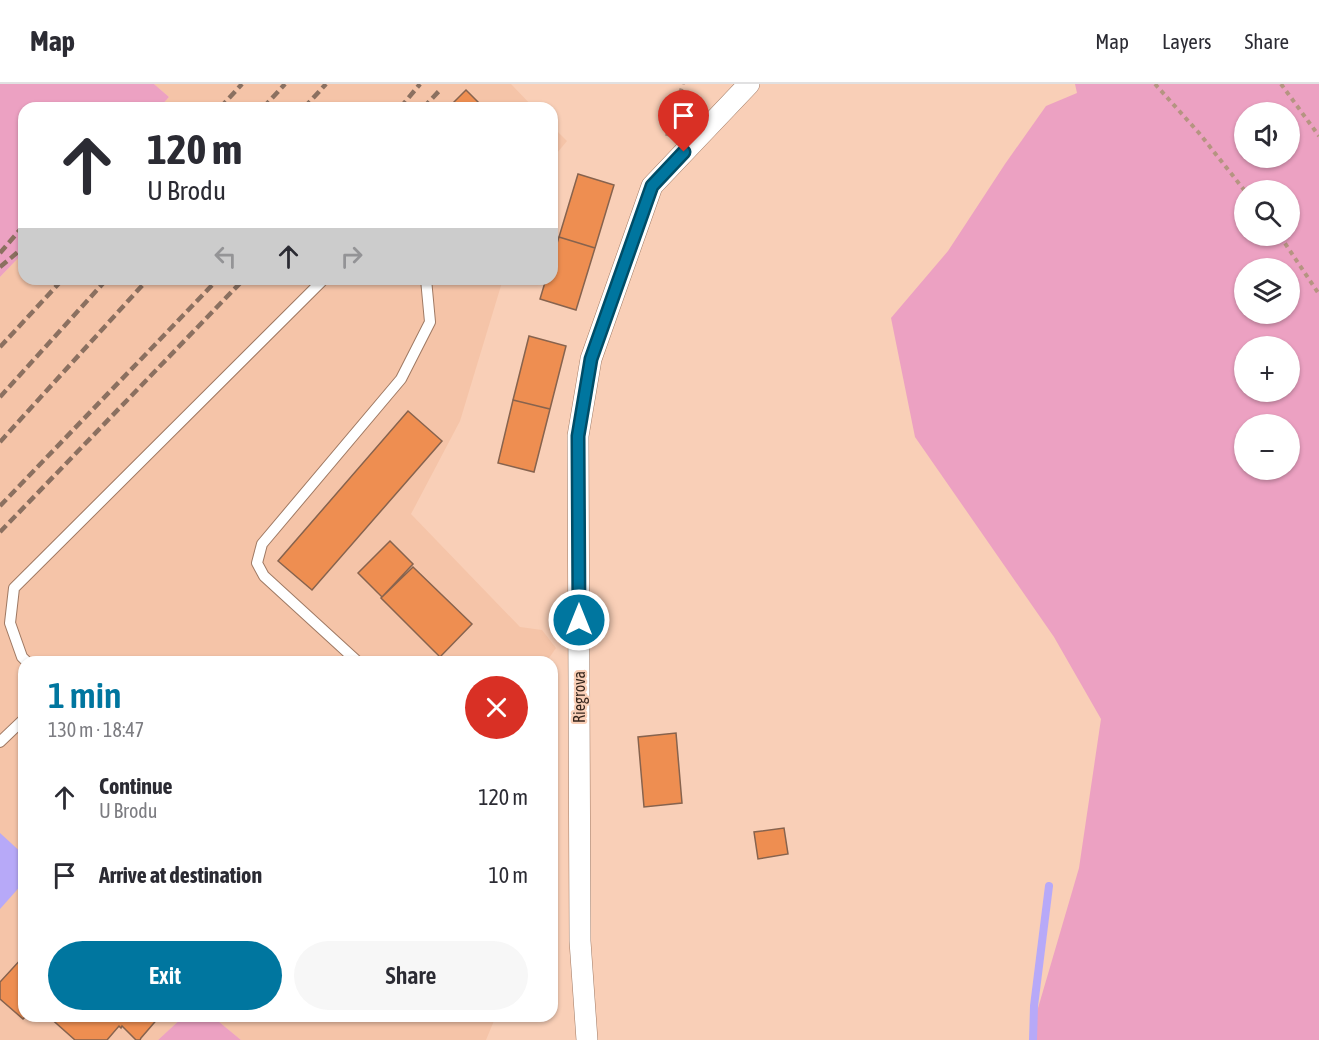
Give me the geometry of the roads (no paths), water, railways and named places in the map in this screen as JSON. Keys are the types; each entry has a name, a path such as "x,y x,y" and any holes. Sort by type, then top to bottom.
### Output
{"street":[{"name":"Riegrova","path":"587,1040 580,941 578,436 591,359 652,186 749,84"}],"lane":[{"path":"22,656 10,623 14,588 318,285"},
{"path":"351,656 264,576 257,563 262,544 401,379 430,322 427,285"},
{"path":"0,742 18,725"}],"waterway":[{"path":"1033,1040 1034,1006 1049,886"}],"railway":[{"path":"226,102 242,84"},
{"path":"268,102 285,84"},
{"path":"310,102 326,84"},
{"path":"405,102 420,84"},
{"path":"429,102 440,90"},
{"path":"0,253 18,232"},
{"path":"0,267 18,252"},
{"path":"0,347 57,285"},
{"path":"0,397 102,285"},
{"path":"0,442 143,285"},
{"path":"0,506 212,285"},
{"path":"0,532 238,285"}]}
